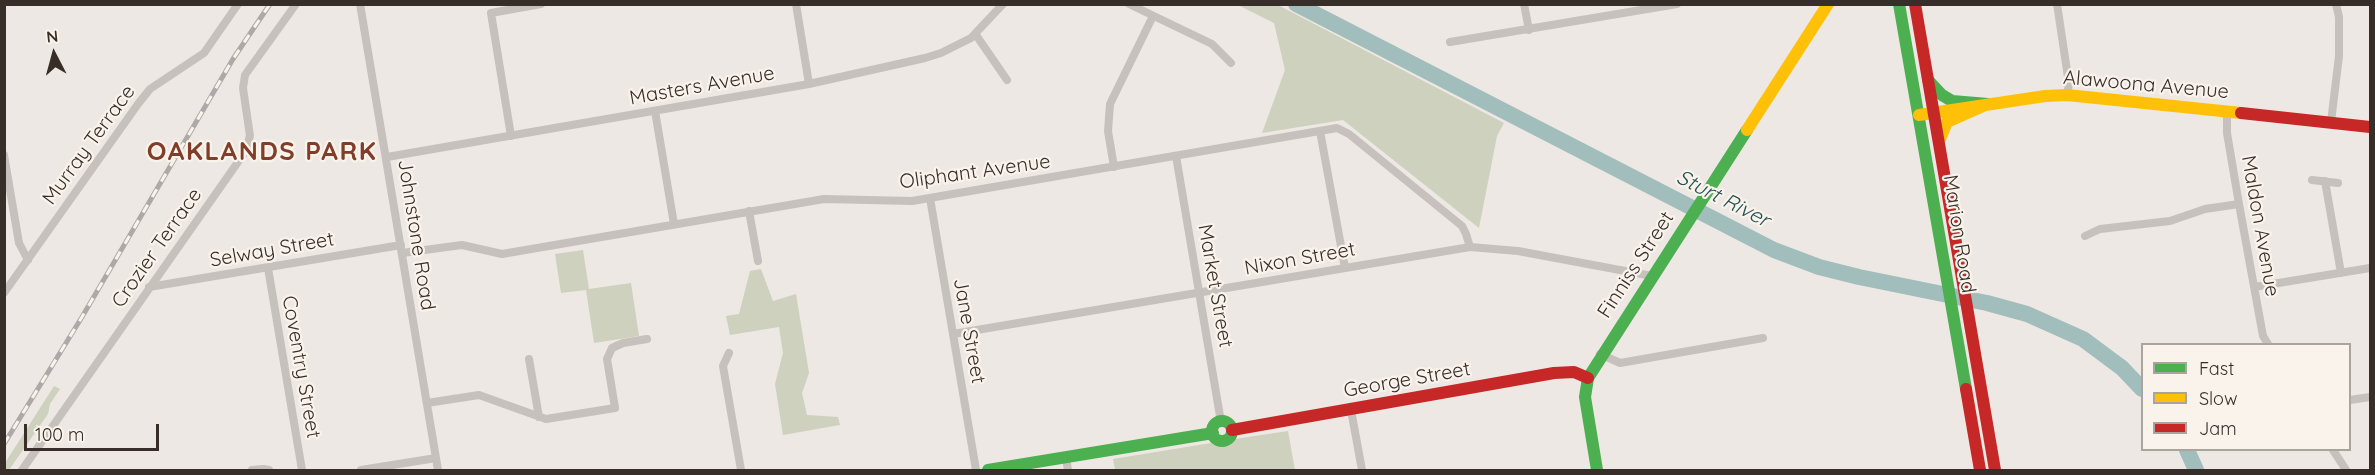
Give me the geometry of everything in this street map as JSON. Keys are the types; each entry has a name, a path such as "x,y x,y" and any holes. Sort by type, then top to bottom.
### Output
{"street":[{"name":"Murray Terrace","path":"4,293 150,89 204,53 238,4"},
{"name":"Crozier Terrace","path":"22,471 245,152 250,136 243,88 245,75 296,4"},
{"name":"Johnstone Road","path":"360,4 438,471"},
{"path":"511,136 492,13 541,4"},
{"path":"796,4 809,84"},
{"name":"Masters Avenue","path":"387,157 809,84 925,58 976,35 1003,4"},
{"path":"1129,4 1212,44 1231,63"},
{"path":"1524,4 1529,30"},
{"path":"1450,42 1677,4"},
{"name":"Finniss Street","path":"1597,471 1585,397 1588,378 1600,354 1828,4"},
{"name":"Marion Road","path":"1899,4 1980,471"},
{"name":"Marion Road","path":"1915,4 1940,139 1995,471"},
{"path":"2057,4 2069,84 2067,95"},
{"path":"2331,122 2339,56 2339,17 2336,4"},
{"path":"1114,167 1108,131 1110,104 1153,16"},
{"path":"976,35 1007,80"},
{"path":"1928,80 1942,95 1953,101 1988,104"},
{"name":"Alawoona Avenue","path":"1919,115 2045,96 2067,95 2370,127"},
{"path":"1940,139 1947,122 1988,104"},
{"path":"655,111 674,224"},
{"name":"Maldon Avenue","path":"2227,112 2226,133 2263,336 2267,343"},
{"name":"Oliphant Avenue","path":"402,249 462,245 502,254 824,199 912,201 1337,128 1349,134 1462,226 1470,247"},
{"path":"1320,131 1345,268"},
{"path":"4,155 19,243 28,260"},
{"name":"Market Street","path":"1176,156 1221,422"},
{"path":"2313,180 2337,183"},
{"path":"2325,181 2341,273"},
{"name":"Jane Street","path":"930,198 976,471"},
{"path":"2085,236 2100,229 2170,221 2205,209 2239,204"},
{"path":"749,211 758,261"},
{"name":"Nixon Street","path":"953,334 1470,247 1518,251 1652,276"},
{"name":"Selway Street","path":"149,287 402,249"},
{"name":"Coventry Street","path":"268,268 302,471"},
{"path":"2254,287 2370,268"},
{"path":"428,403 479,395 546,419 618,411 607,359 612,348 622,343 647,339"},
{"path":"1600,354 1620,363 1763,339"},
{"path":"729,353 723,366 741,471"},
{"path":"530,359 539,417"},
{"name":"George Street","path":"1232,430 1554,373 1574,372 1588,378"},
{"path":"2351,400 2370,397"},
{"path":"1351,410 1362,471"},
{"path":"1221,422 1227,423 1232,430 1228,439 1222,441 1216,439 1213,433 1214,427 1221,422"},
{"path":"988,471 1067,464 1213,433"},
{"path":"2334,451 2346,471"},
{"path":"361,471 436,458"},
{"path":"252,471 263,469 269,471"}],"green space":[{"path":"1238,5 1278,5 1504,123 1497,136 1479,228 1343,120 1262,133 1285,70 1274,23"},
{"path":"583,250 589,289 631,283 639,336 594,343 586,290 561,293 555,254"},
{"path":"761,269 773,301 796,294 809,373 802,393 807,415 838,417 840,425 783,435 775,384 783,353 779,327 730,335 726,316 739,314 750,271"},
{"path":"54,386 60,389 50,404 48,414 9,470 5,470 5,463"},
{"path":"1288,431 1295,470 1115,470 1113,459 1211,443 1215,445 1230,443 1235,439"}],"waterway":[{"name":"Sturt River","path":"1296,4 1774,250 1819,267 1987,303 2027,314 2083,339 2122,368 2141,388"},
{"name":"Sturt River","path":"2187,451 2196,470"}],"railway":[{"path":"4,444 82,317 233,59 270,4"}],"traffic: fast":[{"path":"1899,4 1966,389"},
{"path":"1928,80 1942,95 1952,101 1988,104"},
{"path":"1597,470 1585,397 1588,378 1747,130"},
{"path":"1222,421 1229,424 1232,431 1229,438 1222,441 1215,438 1212,431 1215,424 1222,421"},
{"path":"988,470 1213,433"}],"traffic: slow":[{"path":"1747,130 1828,4"},
{"path":"1919,115 2045,96 2067,95 2241,113"},
{"path":"1940,139 1947,122 1983,106"}],"traffic: jam":[{"path":"1915,4 1995,470"},
{"path":"2241,113 2370,127"},
{"path":"1232,430 1554,373 1574,372 1588,378"},
{"path":"1966,389 1980,470"}],"district":[{"name":"OAKLANDS PARK","path":"262,152"}]}
